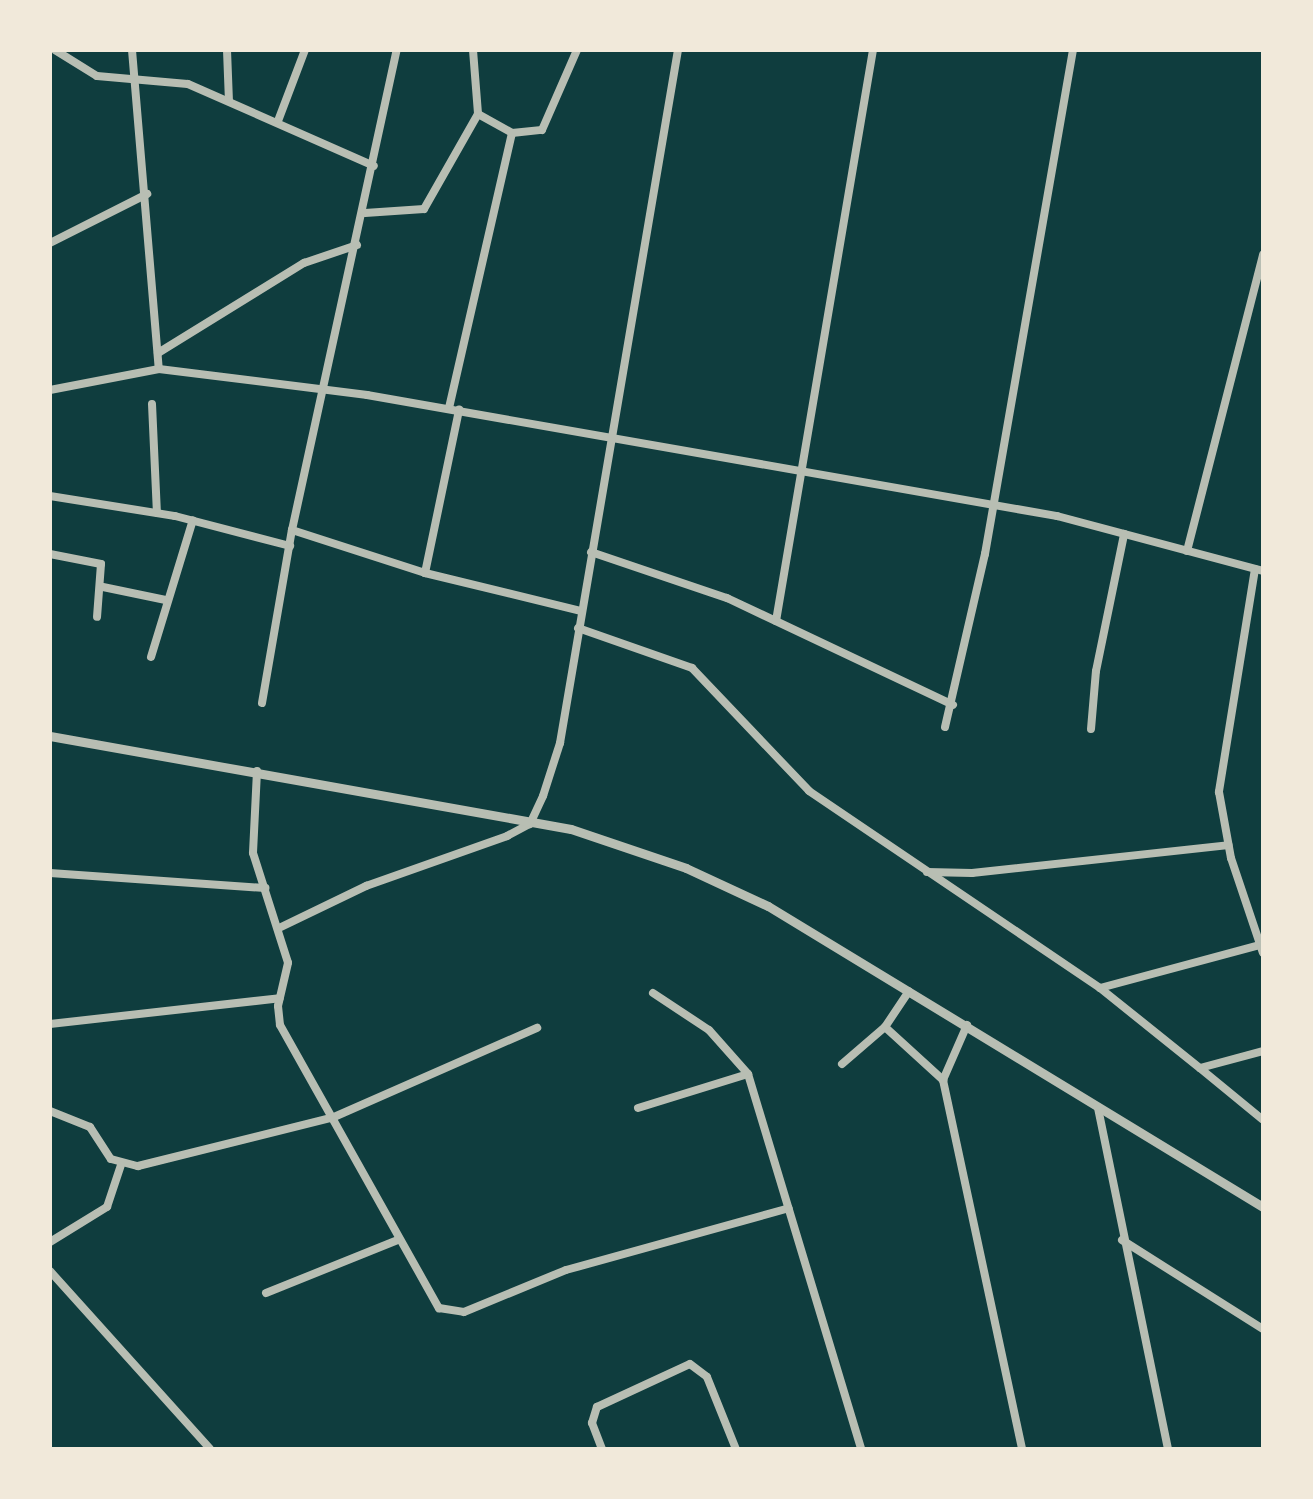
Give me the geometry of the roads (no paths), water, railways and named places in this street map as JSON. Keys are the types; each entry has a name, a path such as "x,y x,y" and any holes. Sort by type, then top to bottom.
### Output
{"street":[{"path":"55,50 97,76 188,84 374,166"},
{"path":"132,50 159,369"},
{"path":"228,50 229,101"},
{"path":"278,122 305,50"},
{"path":"262,703 292,530 365,212 397,50"},
{"path":"365,212 424,209 478,114 473,50"},
{"path":"478,114 512,133 542,130 577,50"},
{"path":"279,928 366,886 530,824 556,763 678,50"},
{"path":"776,621 873,50"},
{"path":"946,727 992,504 1073,50"},
{"path":"424,572 512,133"},
{"path":"50,242 147,194"},
{"path":"158,353 262,295 304,263 357,245"},
{"path":"1187,551 1263,255"},
{"path":"50,390 159,369 324,389 992,504 1259,570 1220,762 1228,845 1261,949 1100,988"},
{"path":"152,404 157,513"},
{"path":"50,496 193,520 290,546"},
{"path":"152,657 193,520"},
{"path":"292,530 424,572 581,611"},
{"path":"1091,728 1096,671 1124,534"},
{"path":"591,552 776,621 953,704"},
{"path":"50,554 98,561 103,587 97,617"},
{"path":"103,587 166,600"},
{"path":"578,628 692,668 809,791 1100,988 1263,1120"},
{"path":"50,736 572,829 686,868 768,906 1263,1207"},
{"path":"257,772 253,854 288,963 280,998 280,1025 334,1117 398,1240 440,1308 455,1314 566,1270 789,1208"},
{"path":"926,872 972,873 1228,845"},
{"path":"50,874 266,888"},
{"path":"842,1064 885,1027 909,991"},
{"path":"654,992 709,1030 748,1074 861,1449"},
{"path":"50,1024 280,998"},
{"path":"943,1080 967,1025"},
{"path":"885,1027 943,1080 1022,1449"},
{"path":"121,1165 151,1164 334,1117 537,1028"},
{"path":"1200,1068 1263,1051"},
{"path":"638,1108 748,1074"},
{"path":"1098,1108 1122,1240 1168,1449"},
{"path":"50,1111 90,1127 121,1165"},
{"path":"50,1242 98,1217 121,1165"},
{"path":"266,1293 398,1240"},
{"path":"1122,1240 1263,1329"},
{"path":"50,1271 210,1449"},
{"path":"602,1449 592,1424 597,1408 690,1364 707,1377 736,1449"}]}
